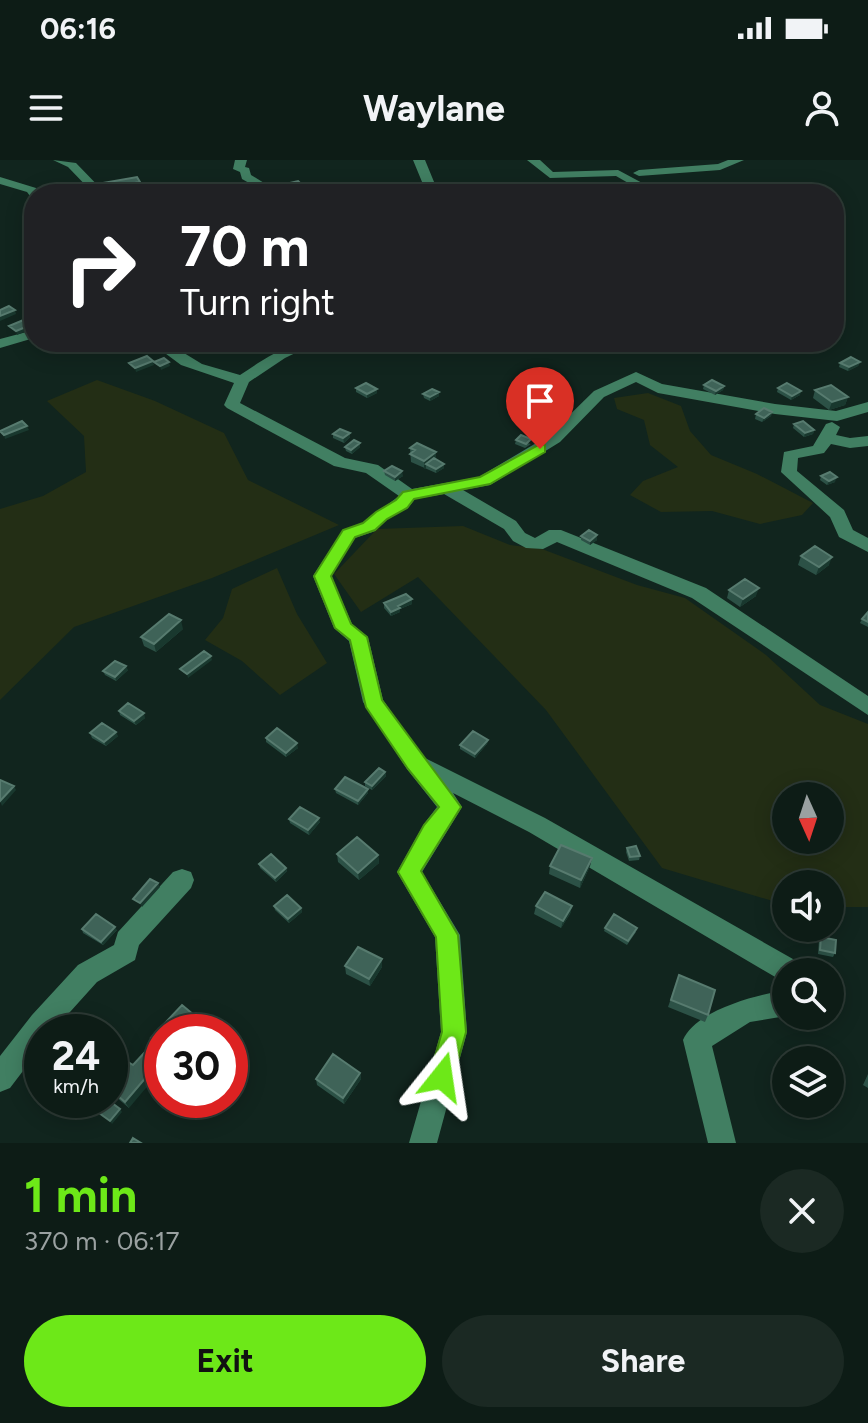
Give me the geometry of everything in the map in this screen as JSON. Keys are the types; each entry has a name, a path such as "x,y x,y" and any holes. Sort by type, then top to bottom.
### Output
{"street":[{"path":"59,160 72,165 90,184"},
{"path":"241,160 239,169 245,170 246,177 258,184"},
{"path":"419,160 429,184"},
{"path":"533,160 550,175 629,175 720,167 738,160"},
{"path":"603,160 639,184"},
{"path":"629,175 641,160"},
{"path":"0,180 24,188"},
{"path":"0,344 24,337"},
{"path":"172,352 214,375 243,380"},
{"path":"287,352 243,380 232,405 340,462 372,469 409,495"},
{"path":"423,1143 454,1032 447,935 409,872 432,831 451,807 415,763 373,702 358,637 344,628 322,576 349,534 369,527 381,515 402,504 409,495 484,481 554,439 599,394 636,376 658,388 775,409 837,416 868,407"},
{"path":"837,416 818,450 790,455 789,472 838,514 845,533 868,546"},
{"path":"827,438 850,443 868,441"},
{"path":"850,443 868,455"},
{"path":"447,488 510,525 519,537 532,544 543,543 555,534 699,593 868,707"},
{"path":"415,763 537,825 772,961"},
{"path":"0,1078 72,987 115,955 126,952 127,940 182,880"},
{"path":"722,1143 697,1040 745,1010 772,1005"}],"green space":[{"path":"97,380 155,401 224,433 248,480 339,525 212,578 74,627 0,700 0,509 43,496 86,472 84,436 47,401"},
{"path":"648,393 681,406 690,431 711,455 813,503 802,515 760,524 712,511 661,512 630,495 643,481 678,467 650,445 644,420 617,409 614,398"},
{"path":"463,526 510,545 542,549 637,585 685,598 766,655 820,705 868,724 868,907 844,907 844,870 772,870 772,901 662,868 546,710 418,577 361,612 334,574 377,529"},
{"path":"277,568 297,614 327,663 280,695 242,661 205,640 223,618 232,589"}],"building":[{"path":"137,177 140,182 129,184 103,183"},
{"path":"9,306 15,310 0,316 0,310"},
{"path":"24,320 24,328 16,331 9,326"},
{"path":"147,356 153,361 135,368 129,363"},
{"path":"851,357 860,362 849,367 840,363"},
{"path":"164,358 169,362 160,366 154,362"},
{"path":"712,380 724,386 716,391 704,385"},
{"path":"366,383 377,389 367,394 356,388"},
{"path":"787,383 801,391 792,396 778,388"},
{"path":"831,385 848,397 832,402 815,390"},
{"path":"432,389 439,392 430,397 423,394"},
{"path":"554,404 561,407 552,416 545,414"},
{"path":"764,408 772,412 764,418 756,414"},
{"path":"22,421 27,426 4,435 0,431"},
{"path":"547,421 554,424 548,429 541,427"},
{"path":"803,421 814,430 805,433 794,424"},
{"path":"340,429 350,433 343,438 333,434"},
{"path":"521,435 531,439 526,444 516,440"},
{"path":"354,440 360,443 351,450 345,447"},
{"path":"417,443 436,452 424,461 410,454 415,450 410,448"},
{"path":"434,458 444,464 436,469 426,464"},
{"path":"392,466 402,471 395,477 384,471"},
{"path":"830,472 837,477 829,481 821,476"},
{"path":"589,530 597,535 590,541 581,536"},
{"path":"815,546 832,557 819,567 801,556"},
{"path":"745,579 759,588 743,599 729,590"},
{"path":"406,594 412,599 391,612 384,603"},
{"path":"169,614 181,620 154,644 141,637"},
{"path":"204,651 211,656 187,674 180,669"},
{"path":"115,661 126,666 115,677 103,671"},
{"path":"128,703 144,713 134,721 119,711"},
{"path":"102,723 116,732 104,742 90,733"},
{"path":"277,728 297,743 286,753 266,738"},
{"path":"473,731 488,740 475,754 460,745"},
{"path":"379,768 385,772 372,786 365,782"},
{"path":"345,777 368,789 358,801 335,789"},
{"path":"0,780 14,786 0,801"},
{"path":"300,807 319,818 308,830 289,819"},
{"path":"357,837 378,855 358,873 337,854"},
{"path":"561,845 592,858 581,880 550,866"},
{"path":"636,846 640,856 630,857 627,848"},
{"path":"271,854 286,868 275,878 259,864"},
{"path":"150,879 158,883 140,903 133,899"},
{"path":"545,892 572,906 563,921 536,906"},
{"path":"287,895 301,908 288,919 274,906"},
{"path":"96,914 115,927 101,942 82,929"},
{"path":"614,914 637,928 628,941 605,928"},
{"path":"821,942 836,942 835,953 820,950"},
{"path":"358,947 382,959 369,979 345,966"},
{"path":"679,975 715,990 708,1015 671,1000"},
{"path":"182,1005 193,1014 174,1014"},
{"path":"144,1053 144,1080 128,1098 128,1062 133,1065"},
{"path":"333,1054 360,1073 343,1098 316,1079"}],"route":[{"path":"442,1077 454,1032 447,935 409,872 432,831 451,807 415,763 373,702 358,637 344,628 322,576 349,534 369,527 381,515 402,504 409,495 484,481 540,449"}]}
